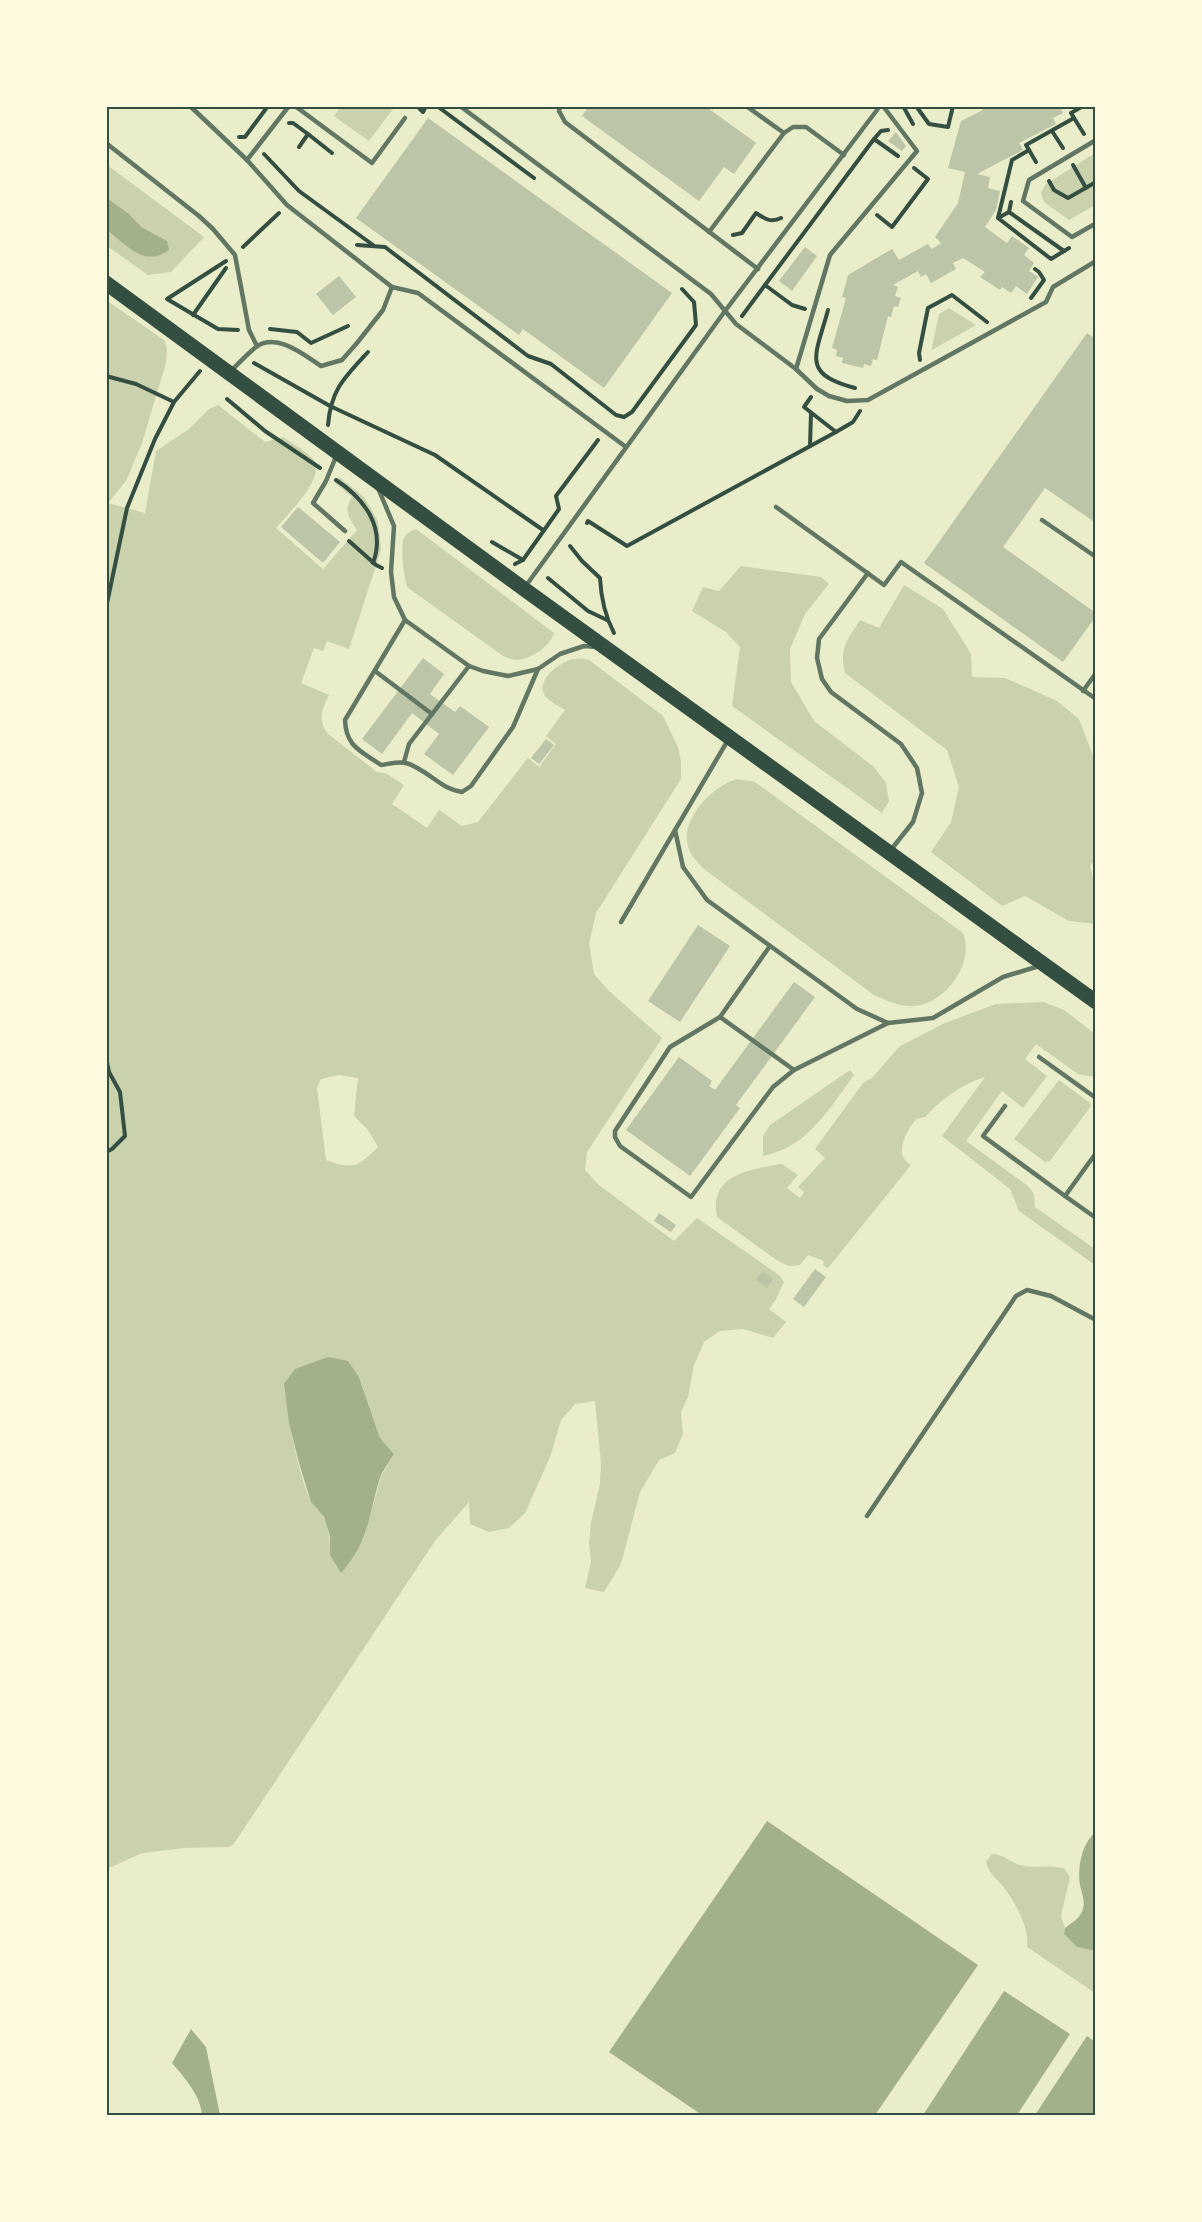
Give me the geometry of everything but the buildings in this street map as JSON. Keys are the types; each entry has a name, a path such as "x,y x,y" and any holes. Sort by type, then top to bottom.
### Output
{"main road":[{"path":"106,284 1095,1002"}],"lane":[{"path":"190,106 247,160 287,205 392,287 418,294 626,447"},
{"path":"247,160 289,106"},
{"path":"296,106 372,163 405,118"},
{"path":"460,106 711,294 736,324 796,369 817,389 829,396 847,401 868,400 1046,302 1053,287 1095,261"},
{"path":"560,106 565,122 758,269"},
{"path":"746,106 784,134"},
{"path":"524,589 725,311 881,106 917,151 830,255 796,369"},
{"path":"709,232 784,134 793,127 806,127 844,155"},
{"path":"1095,140 1029,180 1023,201 1072,237 1095,226"},
{"path":"106,143 199,216 235,255 249,330 257,346"},
{"path":"230,373 257,346 273,342 286,344 321,366 342,360 383,310 392,287"},
{"path":"338,452 326,481 313,503 345,531"},
{"path":"366,472 375,482 394,526 391,572 394,597 405,620 469,666 508,676 538,669 560,654 584,646 606,647"},
{"path":"776,507 884,585 901,562 1095,699"},
{"path":"1042,520 1095,557"},
{"path":"868,573 819,639 817,658 822,679 831,692 901,744 917,768 922,793 913,822 890,852"},
{"path":"405,620 345,720 345,734 352,744 381,765 404,762 424,771 450,790 462,792 471,786 513,727 538,669"},
{"path":"404,762 409,744 469,666"},
{"path":"375,670 432,714"},
{"path":"1083,691 1095,673"},
{"path":"621,922 730,736"},
{"path":"675,830 683,867 707,900 857,1009 888,1023"},
{"path":"770,946 720,1017 670,1047 615,1131 615,1137 620,1146 691,1197 773,1087 794,1070 888,1023 933,1018 1003,977 1044,964"},
{"path":"720,1017 794,1070"},
{"path":"1039,1057 1095,1098"},
{"path":"1005,1106 983,1136 1095,1218"},
{"path":"1065,1196 1095,1153"},
{"path":"867,1516 1016,1296 1027,1290 1051,1296 1095,1320"}],"path":[{"path":"238,137 245,137 268,106"},
{"path":"417,106 423,111 426,106"},
{"path":"437,106 541,184"},
{"path":"903,106 917,129"},
{"path":"916,106 928,124 948,127 953,106"},
{"path":"1074,118 1084,134"},
{"path":"282,124 293,123 332,153"},
{"path":"736,324 874,139 881,131 887,129 892,131"},
{"path":"299,147 308,134"},
{"path":"870,224 877,215 892,227 928,179 874,139"},
{"path":"263,150 264,155 299,191 375,246"},
{"path":"1029,150 1054,190 1068,198 1095,182"},
{"path":"913,167 919,160"},
{"path":"284,185 287,178"},
{"path":"998,218 1009,212"},
{"path":"726,232 735,236 742,233 756,213 766,220 775,220 784,216"},
{"path":"349,245 385,247 528,356 551,364 616,415 624,417 632,412 696,326 693,302 673,282"},
{"path":"193,315 235,255"},
{"path":"1022,303 1030,298 1044,280 1035,269"},
{"path":"765,285 792,305 826,315"},
{"path":"920,360 919,352 928,308 952,295 987,322"},
{"path":"829,304 816,356 818,370 835,383 860,389"},
{"path":"978,328 996,318"},
{"path":"328,425 330,406 341,381 368,352"},
{"path":"911,366 930,355"},
{"path":"245,358 330,406 435,455 543,530"},
{"path":"106,608 127,508 154,439 174,402 211,359"},
{"path":"106,376 136,384 174,402"},
{"path":"826,378 804,407 836,432"},
{"path":"227,399 265,431"},
{"path":"582,529 588,521 627,546 853,422 868,400"},
{"path":"810,446 811,413"},
{"path":"501,572 523,560 559,509 556,496 616,415"},
{"path":"345,531 348,540 376,565 391,572"},
{"path":"564,554 576,538"},
{"path":"570,546 600,578 600,593 607,621 618,640 625,661"},
{"path":"541,601 553,570"},
{"path":"548,578 588,611 607,621"},
{"path":"106,1058 109,1072 120,1092 124,1136 106,1152"}],"shaded area":[{"path":"390,106 393,109 369,141 334,116 341,107"},
{"path":"1095,153 1095,205 1069,220 1044,202 1041,193 1045,185"},
{"path":"107,165 204,237 171,272 148,275 107,246"},
{"path":"107,198 129,214 141,227 167,241 169,250 152,257 144,256 129,248 107,230"},
{"path":"106,300 164,340 167,348 166,363 142,443 126,481 108,503 145,513 156,451 189,429 209,409 218,405 265,442 283,437 314,460 315,476 310,486 276,528 323,569 357,530 348,510 352,497 335,483 339,477 364,497 378,521 381,550 349,649 327,641 323,651 314,648 301,683 329,695 322,714 323,724 328,734 377,772 387,774 404,785 392,804 427,828 439,810 462,826 478,822 528,758 539,767 556,744 546,736 565,710 545,696 543,685 554,669 570,660 589,660 663,716 678,747 681,779 596,913 589,944 594,974 609,991 662,1038 587,1152 585,1170 599,1185 674,1241 697,1218 779,1275 784,1282 769,1309 786,1322 773,1338 743,1329 720,1331 704,1342 694,1365 688,1397 681,1412 683,1434 675,1453 659,1460 640,1492 621,1564 604,1592 585,1588 591,1562 589,1543 591,1523 600,1484 601,1463 595,1401 575,1404 561,1420 550,1457 525,1513 509,1528 489,1532 470,1524 469,1502 435,1541 233,1845 142,1853 107,1869","holes":["339,1075 358,1078 354,1116 368,1130 378,1147 360,1163 349,1166 326,1160 317,1088 321,1079","359,1376 380,1438 394,1454 381,1477 363,1540 330,1555 327,1524 312,1503 301,1474 284,1384"]},
{"path":"949,308 976,325 932,350 939,314"},
{"path":"416,529 554,633 548,643 528,657 517,660 503,656 407,587 402,549 406,535"},
{"path":"741,566 821,577 829,584 805,614 790,649 791,682 814,721 874,767 886,783 889,801 882,813 732,706 740,647 726,632 692,611 703,587 719,591"},
{"path":"904,585 943,609 971,654 972,677 1005,678 1057,701 1079,719 1095,761 1095,860 1090,866 1095,885 1095,924 1069,921 1025,896 1002,906 931,852 951,822 959,787 947,750 845,673 843,664 845,645 860,620 879,628"},
{"path":"738,779 755,782 963,933 966,945 965,957 955,980 947,989 937,998 915,1006 899,1005 874,995 701,866 689,849 687,841 690,821 711,794"},
{"path":"1043,1002 1064,1010 1095,1034 1095,1077 1078,1074 1036,1044 1025,1059 1047,1076 1023,1108 1002,1091 966,1141 1028,1186 1034,1194 1035,1207 1095,1249 1095,1265 1019,1211 1010,1189 942,1136 985,1077 960,1088 925,1117 916,1119 905,1136 902,1149 902,1155 911,1165 828,1268 823,1265 824,1261 808,1255 800,1265 789,1266 778,1261 717,1217 716,1203 719,1191 735,1176 758,1168 782,1164 798,1175 787,1188 800,1198 804,1192 798,1187 825,1158 815,1149 863,1083 872,1078 900,1046 945,1023 996,1004"},
{"path":"850,1070 854,1075 826,1114 805,1136 779,1151 763,1156 763,1136 770,1125"},
{"path":"1059,1080 1091,1106 1050,1161 1045,1162 1014,1139"},
{"path":"328,1357 348,1361 359,1377 380,1438 394,1454 380,1478 367,1527 358,1550 341,1573 330,1555 330,1536 324,1517 311,1502 299,1463 289,1423 284,1384 295,1369"},
{"path":"767,1821 978,1965 875,2115 702,2115 609,2052"},
{"path":"1095,1833 1096,1951 1077,1947 1064,1934 1065,1928 1078,1917 1083,1909 1079,1878 1080,1864 1084,1849 1090,1837"},
{"path":"992,1854 1020,1865 1065,1869 1070,1877 1061,1916 1065,1928 1064,1934 1077,1947 1095,1951 1095,1993 1027,1947 1026,1931 1020,1914 1007,1891 987,1866 986,1862"},
{"path":"1004,1991 1070,2034 1017,2115 923,2115"},
{"path":"191,2029 206,2047 220,2115 202,2115 195,2094 172,2063"},
{"path":"1087,2036 1095,2042 1095,2115 1035,2115"}]}
